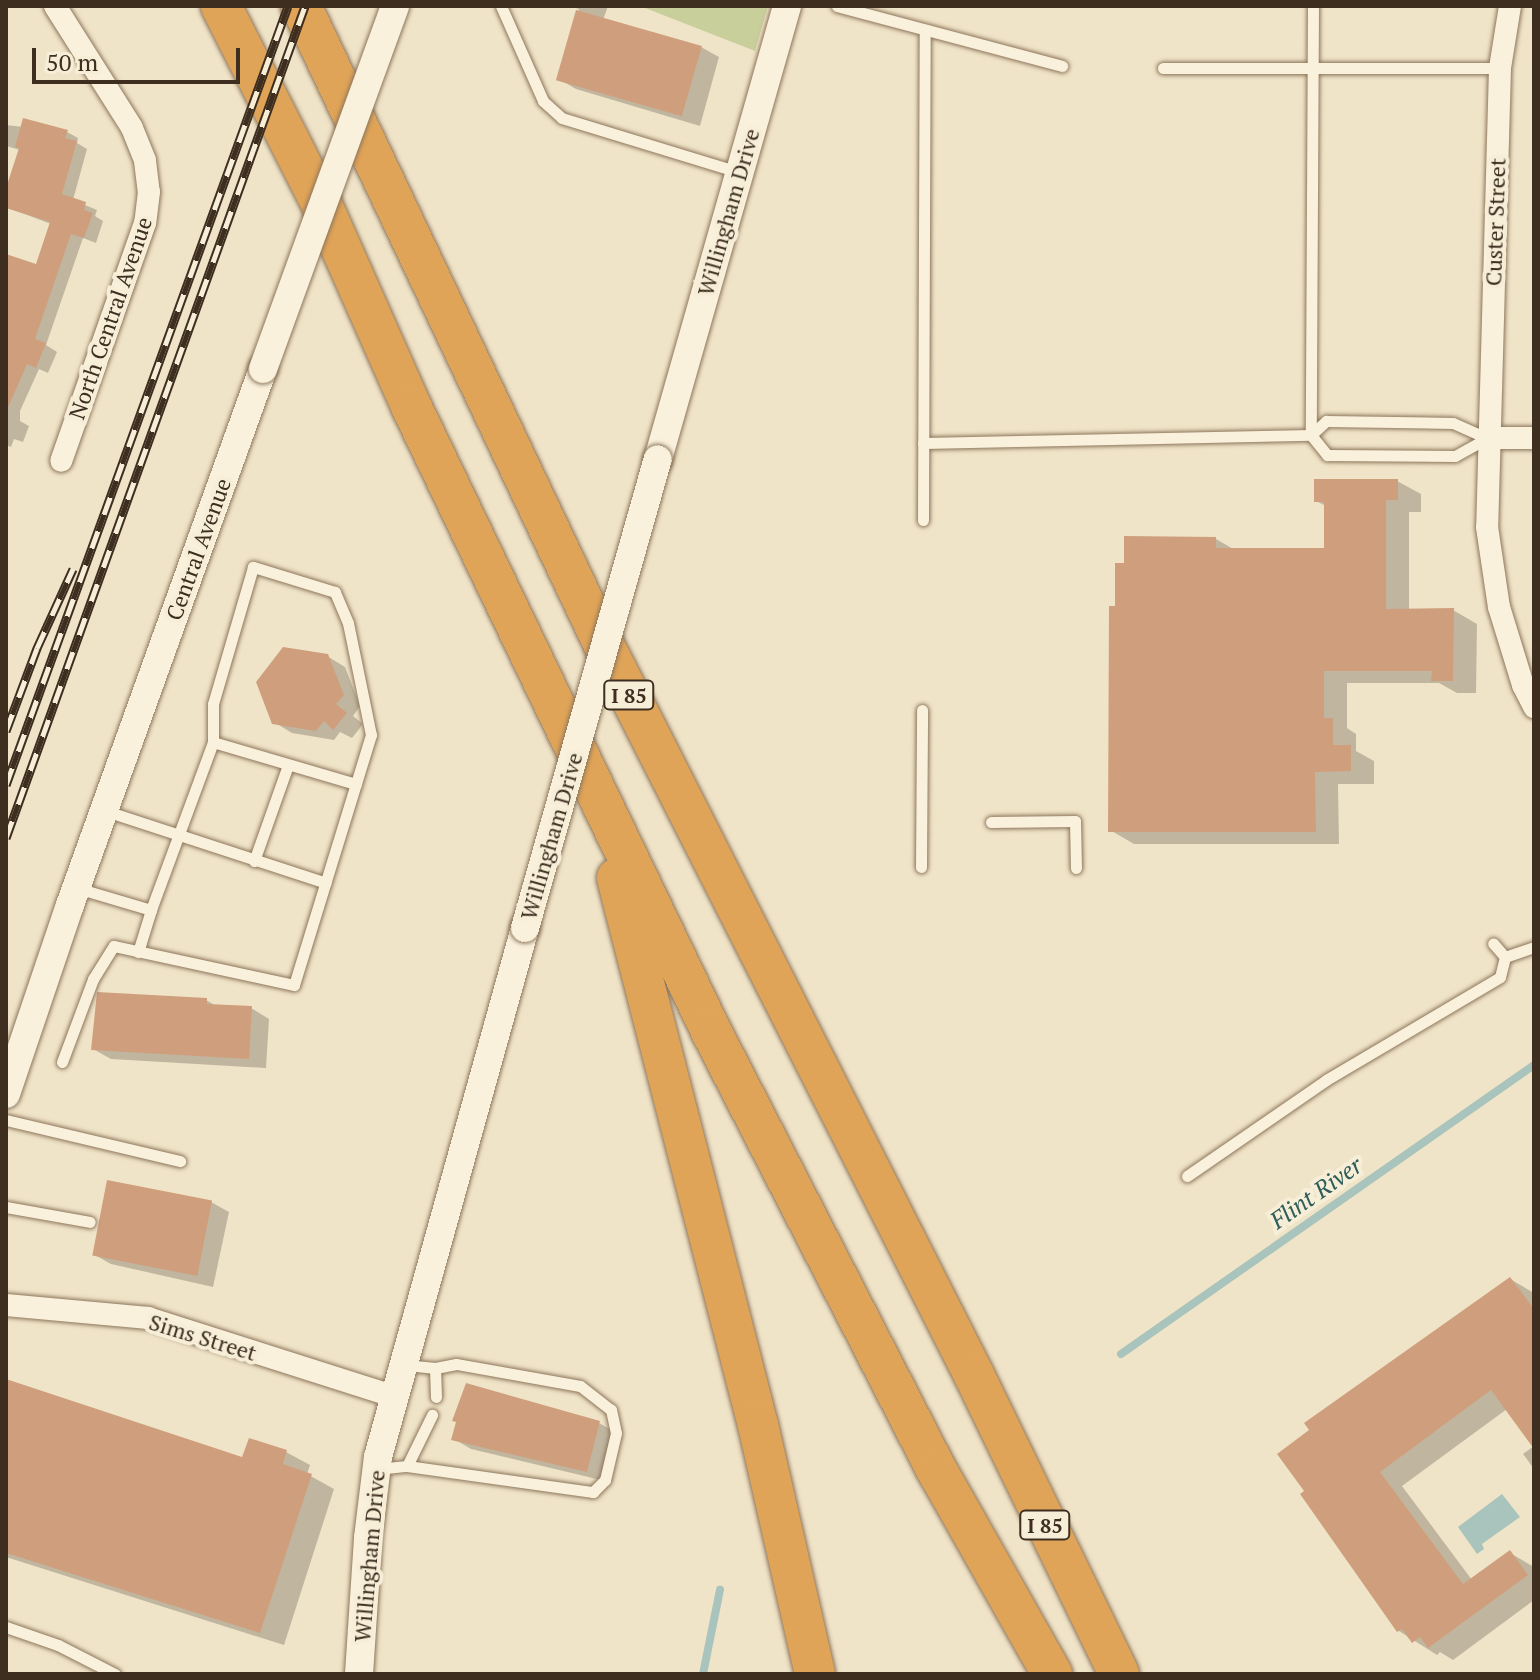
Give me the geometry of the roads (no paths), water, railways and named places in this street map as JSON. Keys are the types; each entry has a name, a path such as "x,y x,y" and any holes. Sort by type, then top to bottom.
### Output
{"highway":[{"path":"221,6 322,205 412,408 711,1031 932,1460 1052,1674"},
{"name":"I 85","path":"301,6 604,645 974,1375 1119,1674"},
{"path":"595,793 758,1425 815,1674"},
{"path":"974,1375 1150,1674"}],"street":[{"name":"North Central Avenue","path":"55,6 132,128 145,161 149,192 145,223 61,461"},
{"name":"Central Avenue","path":"6,1094 76,887 395,6"},
{"name":"Willingham Drive","path":"359,1674 376,1469 525,928 787,6"},
{"name":"Custer Street","path":"1510,6 1500,68 1487,438 1487,527 1499,607 1523,685 1534,707"},
{"path":"1487,438 1534,438"},
{"name":"Sims Street","path":"6,1305 148,1318 395,1397"}],"lane":[{"path":"501,6 543,101 562,118 739,172"},
{"path":"837,6 925,32 1062,66"},
{"path":"1313,6 1311,435 1327,455 1455,456 1487,438"},
{"path":"923,520 925,32"},
{"path":"1163,68 1500,68"},
{"path":"923,443 1311,435 1326,421 1453,423 1487,438"},
{"path":"62,1062 93,979 114,946 138,952 294,985 371,735 348,623 335,592 253,567 213,704 213,742 138,952"},
{"path":"921,867 922,710"},
{"path":"213,742 356,784"},
{"path":"254,861 288,765"},
{"path":"104,811 179,838 326,883"},
{"path":"991,822 1075,821 1076,868"},
{"path":"76,887 151,910"},
{"path":"1493,943 1505,957"},
{"path":"1505,957 1534,947"},
{"path":"1187,1176 1326,1080 1500,977 1505,957"},
{"path":"6,1120 180,1161"},
{"path":"6,1207 90,1222"},
{"path":"376,1469 407,1466 593,1492 605,1480 616,1433 611,1410 580,1386 456,1364 435,1368 403,1365"},
{"path":"435,1368 436,1397"},
{"path":"407,1466 432,1415"},
{"path":"6,1627 58,1645 115,1674"}],"water":[{"path":"1502,1494 1520,1517 1482,1544 1484,1549 1477,1554 1458,1527"}],"waterway":[{"name":"Flint River","path":"1121,1354 1534,1065"},
{"name":"Flint River","path":"703,1674 720,1590"}],"railway":[{"path":"6,785 288,6"},
{"path":"6,838 305,6"},
{"path":"6,731 37,648 73,569"}]}
